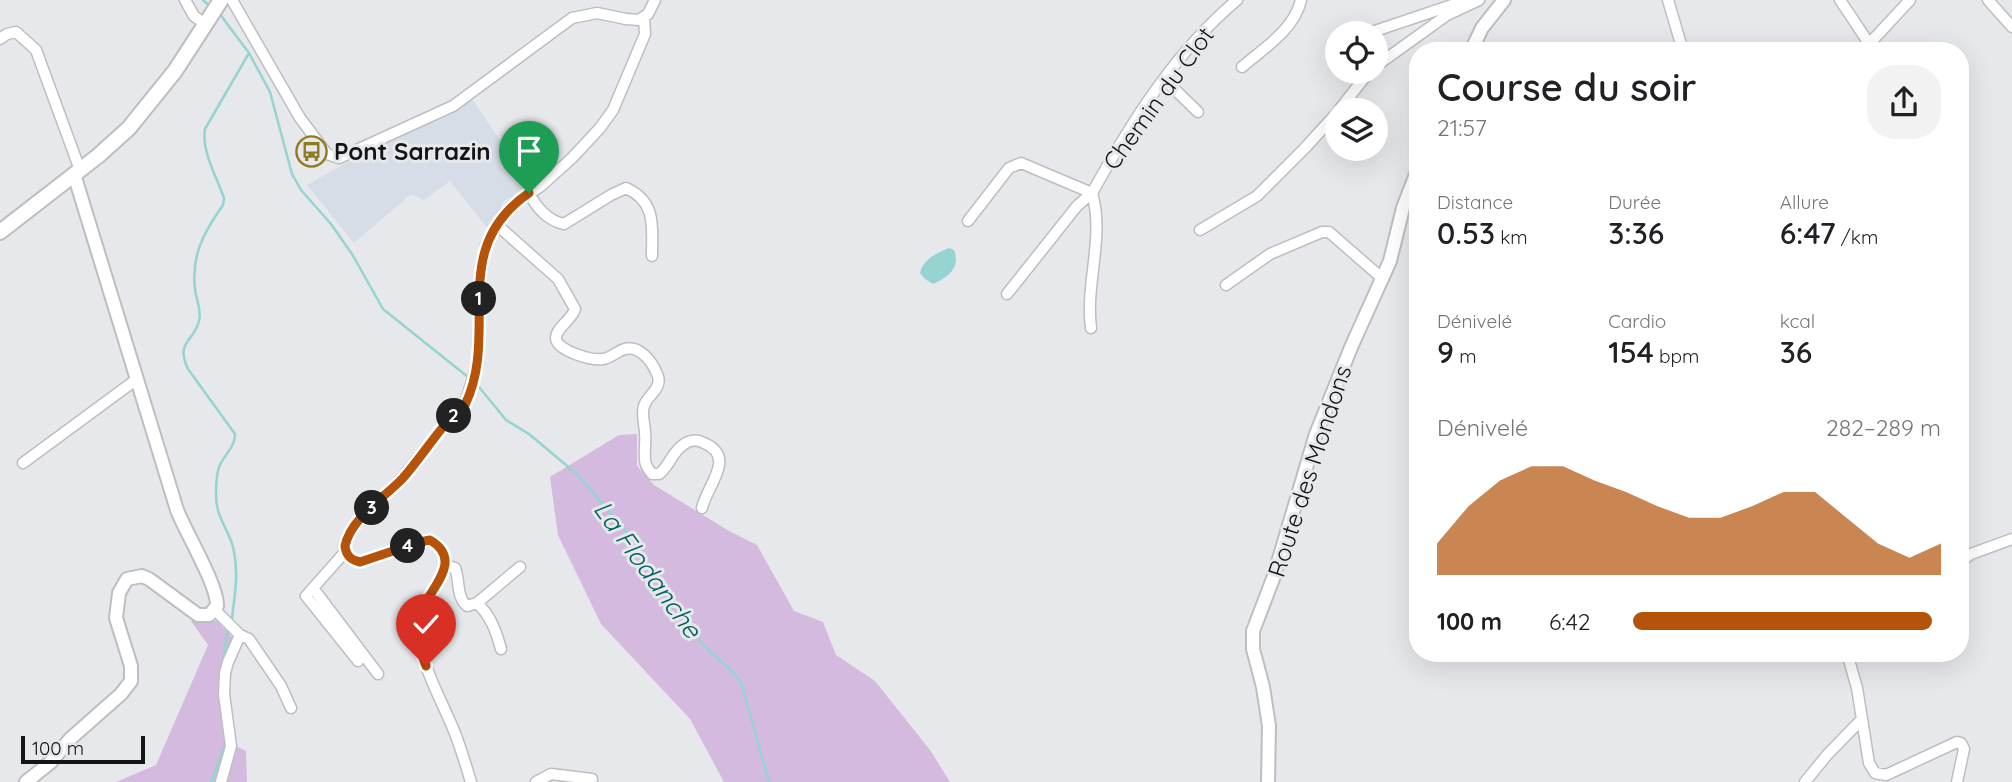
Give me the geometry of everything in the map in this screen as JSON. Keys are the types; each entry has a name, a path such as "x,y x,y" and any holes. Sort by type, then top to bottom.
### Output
{"main road":[{"path":"0,232 115,142 175,71 217,9"},
{"path":"0,224 75,173"}],"street":[{"path":"185,0 194,16 217,9 327,154 339,158 453,106 572,18 597,13 632,20 644,18"},
{"path":"358,660 306,596 345,552 346,539 354,526 401,479 444,426 464,407 478,362 479,284 486,245 497,225 515,203 541,186 572,158 613,110 645,34 644,18 655,0"},
{"name":"Chemin du Clot","path":"1091,328 1088,309 1097,218 1092,193 1122,138 1195,38 1237,0"},
{"path":"1242,67 1288,27 1301,0"},
{"path":"1475,42 1482,28 1504,0"},
{"path":"1668,0 1680,42"},
{"path":"1840,0 1869,42"},
{"path":"1876,42 1910,0"},
{"path":"1988,0 2012,27"},
{"path":"1388,27 1452,5 1475,2"},
{"path":"1409,42 1447,15 1475,2"},
{"path":"0,39 16,32 36,50 185,531 217,600 215,610 204,617 149,579 142,576 127,579 119,593 116,618 131,666 131,681 121,694 70,739 51,762 26,782"},
{"path":"1388,57 1409,42"},
{"path":"1165,80 1198,111"},
{"path":"1349,98 1360,84"},
{"path":"1200,230 1257,196 1325,126"},
{"path":"968,221 1009,169 1021,163 1092,193 1077,206 1007,294"},
{"path":"529,193 542,211 557,223 564,224 626,188 637,193 651,212 652,256"},
{"name":"Route des Mondons","path":"1268,782 1269,726 1253,649 1253,631 1274,576 1316,434 1390,261 1409,192"},
{"path":"497,225 558,279 575,309 573,316 558,331 556,342 561,347 598,360 611,357 625,349 637,349 657,373 657,387 643,409 645,461 652,474 664,471 679,447 687,442 696,440 705,443 718,453 721,460 719,470 702,509"},
{"path":"1226,285 1270,254 1322,232 1329,232 1382,279"},
{"path":"23,463 137,379"},
{"path":"1969,555 2012,539"},
{"path":"345,552 352,560 360,562 430,540 442,551 445,565 442,577 418,619 418,645 454,729 471,782"},
{"path":"445,565 455,568 459,577 461,601 467,606 477,603 520,567"},
{"path":"313,588 378,674"},
{"path":"477,603 484,609 495,628 501,649"},
{"path":"215,610 240,635 249,639 281,686 291,708"},
{"path":"220,782 231,746 224,694 225,673 240,635"},
{"path":"1850,662 1857,688 1869,764 1875,773 1886,775 1957,742 1964,749 1957,782"},
{"path":"1805,782 1862,719"},
{"path":"536,782 551,774 592,779"}],"shaded area":[{"path":"472,99 530,184 504,201 488,229 450,181 424,200 411,194 354,243 307,185 359,156 445,117"},
{"path":"637,434 637,466 654,485 757,545 794,611 823,622 836,655 875,681 930,750 950,782 724,782 690,719 601,624 558,535 550,477 619,435"},
{"path":"191,621 217,621 233,638 228,700 234,745 246,751 247,782 116,782 156,765 208,645"}],"water":[{"path":"949,248 954,250 956,256 954,267 948,275 933,284 920,273 922,268 931,257"}],"waterway":[{"name":"La Flodanche","path":"203,0 211,7"},
{"name":"La Flodanche","path":"219,13 249,53 270,92 292,174 301,190 331,224 352,254 383,309 468,377"},
{"path":"232,618 236,583 235,556 220,517 216,491 218,470 232,446 235,434 188,369 184,347 197,328 200,317 194,277 197,255 224,198 207,155 205,129 249,53"},
{"name":"La Flodanche","path":"479,387 506,420 529,434 578,475 635,542 659,582 704,646 741,682 769,782"},
{"path":"222,668 228,629"},
{"path":"220,674 220,688"},
{"path":"211,782 226,743"}],"place":[{"name":"Pont Sarrazin","path":"311,151"}],"route":[{"path":"426,666 418,645 418,619 442,577 445,565 442,551 430,540 360,562 352,560 345,552 346,539 354,526 401,479 444,426 464,407 478,362 479,284 486,245 503,215 529,193"}]}
